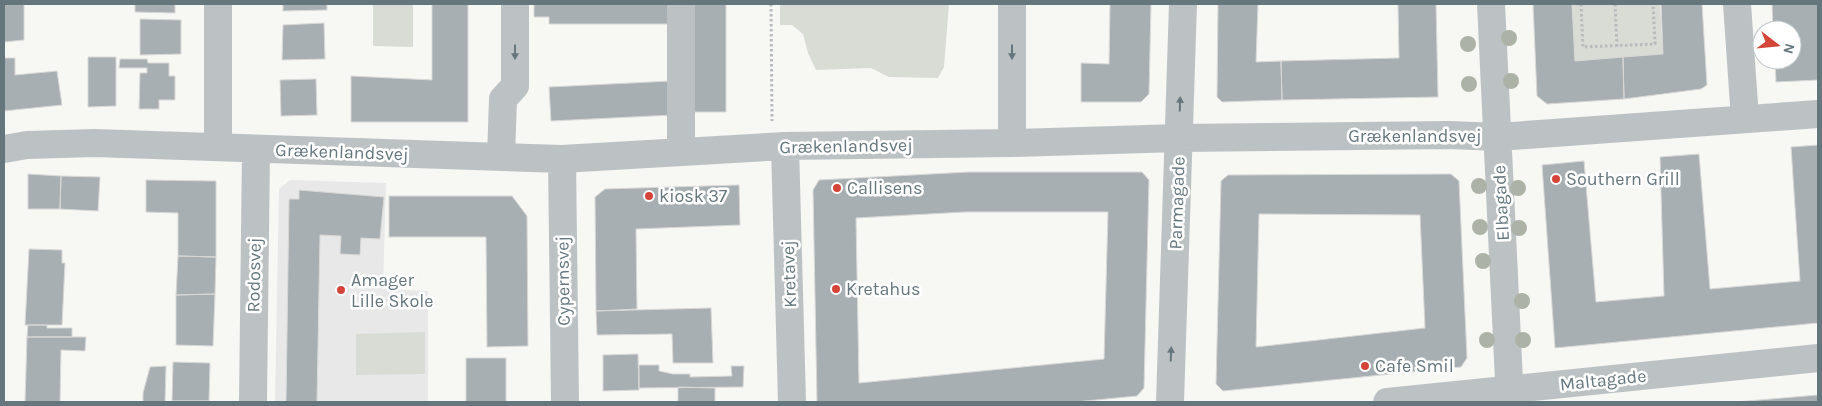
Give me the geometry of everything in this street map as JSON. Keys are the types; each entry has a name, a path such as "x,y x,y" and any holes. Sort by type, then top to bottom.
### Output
{"street":[{"path":"218,4 218,147"},
{"path":"501,157 503,99 515,86 515,4"},
{"path":"681,4 681,152"},
{"path":"1012,4 1012,143"},
{"name":"Parmagade","path":"1170,402 1183,4"},
{"name":"Elbagade","path":"1491,4 1510,396"},
{"path":"1737,4 1745,119"},
{"name":"Grækenlandsvej","path":"4,149 26,145 95,143 562,159 779,146 1012,143 1179,138 1450,135 1498,137 1818,114"},
{"name":"Kretavej","path":"779,146 792,402"},
{"name":"Rodosvej","path":"253,402 256,148"},
{"name":"Cypernsvej","path":"562,159 565,402"},
{"name":"Maltagade","path":"1387,402 1510,396 1818,358"}],"path":[{"path":"770,4 779,146"},
{"path":"1582,4 1584,48 1655,44 1653,4"},
{"path":"1615,4 1617,46"}],"shaded area":[{"path":"373,4 413,4 413,47 373,46"},
{"path":"780,4 949,4 944,67 938,78 889,77 871,68 816,70 808,53 803,34 792,25 780,25"},
{"path":"1572,4 1660,4 1663,54 1575,61"},
{"name":"Amager Lille Skole","path":"290,180 386,183 383,289 428,291 428,402 275,402 279,189"},
{"path":"425,332 425,374 356,375 356,334"}],"building":[{"path":"4,4 24,4 24,40 4,42"},
{"path":"135,4 175,4 175,13 135,12"},
{"path":"283,4 327,4 327,10 283,11"},
{"path":"432,4 468,4 468,122 351,122 351,76 432,80"},
{"path":"534,4 671,4 671,24 549,24 549,17 534,17"},
{"path":"691,4 726,4 726,112 691,112"},
{"path":"1110,4 1151,4 1149,94 1141,102 1081,102 1081,63 1109,64"},
{"path":"1218,4 1258,4 1256,62 1281,61 1282,100 1222,102 1217,97"},
{"path":"1398,4 1436,4 1438,97 1282,100 1281,61 1399,58"},
{"path":"1533,4 1572,4 1575,61 1623,57 1624,99 1547,104 1537,96"},
{"path":"1661,4 1702,4 1707,85 1701,89 1624,99 1623,57 1663,54"},
{"path":"1772,4 1818,4 1818,80 1776,82 1775,70 1802,70 1802,20 1773,20"},
{"path":"140,19 181,20 181,54 140,55"},
{"path":"324,23 325,59 282,60 283,25"},
{"path":"88,57 116,57 116,106 88,107"},
{"path":"4,58 15,58 15,75 57,71 62,105 4,111"},
{"path":"120,59 147,59 148,63 169,63 169,76 175,76 175,100 159,100 159,109 139,109 140,73 147,73 147,68 119,68"},
{"path":"316,79 317,115 281,116 280,80"},
{"path":"671,81 673,115 551,121 549,87"},
{"path":"1818,145 1818,323 1555,348 1542,165 1584,161 1596,302 1664,296 1660,157 1699,154 1710,289 1800,281 1791,147"},
{"name":"Kretahus","path":"969,172 1142,172 1149,180 1144,388 1137,396 1075,402 817,402 813,190 819,180","holes":["965,212 1108,212 1104,359 859,383 856,218"]},
{"path":"28,174 61,176 60,209 28,209"},
{"path":"1451,174 1459,181 1467,358 1461,367 1223,391 1216,384 1221,181 1228,175","holes":["1259,214 1420,215 1425,328 1256,347"]},
{"path":"61,176 100,177 98,211 60,209"},
{"path":"146,180 216,181 216,257 178,256 178,213 146,212"},
{"path":"739,185 740,225 636,229 637,309 596,311 595,197 605,189"},
{"path":"299,190 384,197 380,239 361,238 360,255 340,254 341,236 320,235 317,402 286,402 289,199 299,199"},
{"path":"389,196 512,196 527,216 528,346 487,347 486,237 389,237"},
{"path":"29,249 62,250 62,263 65,263 62,325 25,325"},
{"path":"178,256 216,257 215,294 176,295"},
{"path":"215,294 213,346 176,345 176,295"},
{"path":"711,308 713,363 673,363 672,334 597,335 596,311"},
{"path":"28,325 47,325 47,328 72,328 72,337 27,337"},
{"path":"27,337 86,337 85,351 61,350 60,402 25,402"},
{"path":"638,354 639,390 603,391 603,355"},
{"path":"466,358 506,358 506,402 466,402"},
{"path":"173,362 210,363 209,401 172,401"},
{"path":"639,365 659,365 659,371 673,374 690,374 690,377 732,376 731,366 744,366 743,387 639,388"},
{"path":"166,366 165,402 143,402 143,393 150,367"},
{"path":"678,387 715,388 715,402 678,402"},
{"path":"1818,395 1818,402 1735,402"},
{"path":"209,401 209,402 172,402"}],"place":[{"name":"Southern Grill","path":"1556,179"},
{"name":"Callisens","path":"837,188"},
{"name":"kiosk 37","path":"649,196"},
{"name":"Kretahus","path":"836,289"},
{"name":"Amager Lille Skole","path":"341,290"},
{"name":"Cafe Smil","path":"1365,366"}]}
